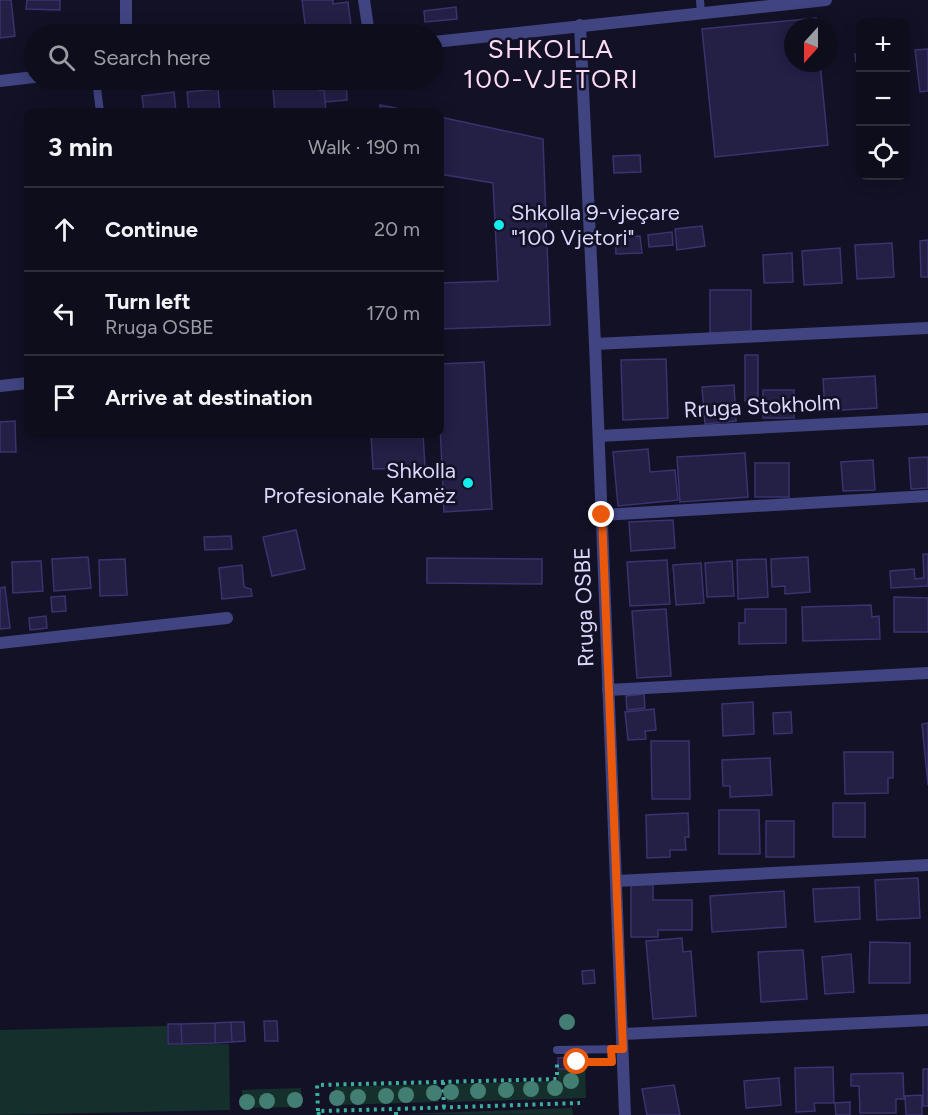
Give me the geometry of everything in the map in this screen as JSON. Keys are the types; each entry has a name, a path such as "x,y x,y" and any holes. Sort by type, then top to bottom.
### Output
{"street":[{"path":"126,0 126,24"},
{"path":"364,0 368,24"},
{"path":"444,41 826,0"},
{"name":"Rruga OSBE","path":"580,25 595,344 625,1115"},
{"path":"0,81 24,78"},
{"path":"595,344 928,328"},
{"path":"0,386 24,383"},
{"name":"Rruga Stokholm","path":"598,436 928,419"},
{"path":"602,515 928,496"},
{"path":"0,643 227,618"},
{"path":"608,690 928,673"},
{"path":"617,881 928,865"},
{"path":"623,1034 928,1020"}],"lane":[{"path":"700,0 701,13"},
{"path":"97,90 100,108"},
{"path":"557,1053 623,1049"}],"path":[{"path":"557,1053 557,1079 317,1085 318,1113 396,1112 580,1103"},
{"path":"443,1082 444,1108"}],"green space":[{"path":"167,1026 167,1045 229,1044 230,1110 0,1115 0,1030"},
{"path":"572,1057 575,1057 576,1064 585,1063 586,1098 447,1102 447,1084 558,1081 558,1069 572,1069"},
{"path":"438,1084 439,1102 336,1105 335,1087"},
{"path":"301,1088 302,1107 242,1108 242,1090"},
{"path":"572,1108 573,1115 401,1114"}],"building":[{"path":"0,0 11,0 15,36 0,38"},
{"path":"27,0 60,0 60,10 26,9"},
{"path":"302,0 333,0 333,4 348,2 351,24 305,24"},
{"path":"456,7 457,19 425,22 424,11"},
{"path":"784,21 784,72 821,72 828,145 715,157 702,29"},
{"path":"928,49 928,91 920,92 915,50"},
{"path":"218,90 220,108 189,108 187,92"},
{"path":"273,90 324,90 326,108 275,108"},
{"path":"324,90 346,90 347,100 325,102"},
{"path":"174,92 176,108 144,108 142,96"},
{"path":"380,105 395,108 380,108"},
{"path":"444,118 543,139 550,325 444,329 444,283 498,281 493,183 444,175"},
{"path":"640,155 641,172 614,173 613,156"},
{"path":"702,226 705,246 677,250 675,229"},
{"path":"672,232 673,245 649,247 648,235"},
{"path":"640,236 642,253 616,254 615,237"},
{"path":"928,240 928,277 921,277 920,241"},
{"path":"892,243 894,277 857,279 855,245"},
{"path":"840,248 842,283 804,285 802,251"},
{"path":"792,253 793,282 764,283 763,255"},
{"path":"710,290 751,290 751,333 710,333"},
{"path":"745,355 758,355 758,401 745,401"},
{"path":"666,359 668,418 623,420 621,360"},
{"path":"484,362 492,509 444,512 441,438 444,438 444,364"},
{"path":"875,376 877,408 825,411 823,379"},
{"path":"734,385 736,421 705,424 702,387"},
{"path":"763,390 794,390 794,418 763,418"},
{"path":"15,421 16,452 0,452 0,422"},
{"path":"371,438 423,438 425,467 373,469"},
{"path":"648,449 650,472 675,470 678,500 618,506 613,452"},
{"path":"745,453 748,497 680,502 677,457"},
{"path":"928,457 928,488 911,489 909,458"},
{"path":"873,460 875,490 843,491 841,462"},
{"path":"755,463 789,463 789,497 755,497"},
{"path":"673,520 675,548 631,551 629,522"},
{"path":"296,530 305,569 272,576 263,537"},
{"path":"231,536 232,549 205,550 204,537"},
{"path":"923,554 928,554 928,586 891,588 890,571 914,569 915,579 924,578"},
{"path":"88,557 91,588 54,591 52,559"},
{"path":"808,557 810,592 785,594 785,586 772,587 771,559"},
{"path":"427,558 542,559 542,584 427,583"},
{"path":"125,559 127,595 100,596 99,560"},
{"path":"766,559 768,597 738,599 737,560"},
{"path":"667,560 670,604 630,606 627,562"},
{"path":"41,561 43,591 13,593 12,562"},
{"path":"732,561 734,596 707,597 705,563"},
{"path":"701,563 704,603 676,605 673,565"},
{"path":"242,565 244,587 251,589 252,596 222,599 219,568"},
{"path":"5,587 10,628 0,629 0,588"},
{"path":"65,596 66,611 52,612 51,597"},
{"path":"894,597 928,598 928,632 894,632"},
{"path":"871,605 872,617 879,616 880,639 803,641 802,607"},
{"path":"666,609 671,676 637,678 632,611"},
{"path":"745,609 786,609 786,643 739,644 739,623 745,623"},
{"path":"46,616 47,628 30,630 29,618"},
{"path":"644,694 645,708 627,710 626,696"},
{"path":"753,702 754,734 723,736 722,704"},
{"path":"654,709 656,730 645,731 646,739 628,740 625,712"},
{"path":"791,712 792,733 774,734 773,713"},
{"path":"928,723 928,785 922,724"},
{"path":"651,741 689,741 690,799 652,799"},
{"path":"844,752 893,752 893,778 888,778 888,793 845,794"},
{"path":"770,758 772,795 730,797 730,786 723,786 722,760"},
{"path":"833,803 865,803 865,837 833,837"},
{"path":"719,810 759,810 760,854 719,854"},
{"path":"688,813 689,837 685,837 686,850 670,850 670,857 647,858 646,815"},
{"path":"766,821 794,821 794,857 766,857"},
{"path":"918,878 920,918 877,920 875,880"},
{"path":"631,883 653,883 653,900 692,900 692,930 658,930 658,937 631,937"},
{"path":"859,887 860,919 815,922 813,889"},
{"path":"784,891 786,927 712,932 710,896"},
{"path":"682,938 683,952 691,951 696,1016 653,1019 646,941"},
{"path":"870,942 910,943 910,983 869,983"},
{"path":"803,950 807,999 761,1002 758,952"},
{"path":"851,954 854,992 825,994 822,957"},
{"path":"594,970 595,983 583,984 582,971"},
{"path":"264,1021 277,1021 278,1041 265,1041"},
{"path":"231,1022 244,1022 245,1041 232,1042"},
{"path":"231,1022 232,1042 215,1043 215,1023"},
{"path":"215,1023 215,1043 182,1044 181,1024"},
{"path":"168,1024 181,1024 182,1044 168,1044"},
{"path":"572,1057 573,1069 558,1069 558,1058"},
{"path":"833,1067 834,1103 814,1103 815,1111 796,1112 795,1068"},
{"path":"923,1069 928,1069 928,1106 923,1106"},
{"path":"903,1073 904,1099 896,1099 896,1113 860,1113 859,1086 851,1086 851,1074"},
{"path":"779,1078 781,1105 746,1108 744,1081"},
{"path":"674,1085 680,1115 647,1115 642,1089"},
{"path":"922,1095 922,1115 906,1115 905,1096"},
{"path":"850,1102 850,1115 836,1115 835,1103"}],"place":[{"name":"Shkolla 9-vjeçare \"100 Vjetori\"","path":"499,225"},
{"name":"Shkolla Profesionale Kamëz","path":"468,483"}],"district":[{"name":"SHKOLLA 100-VJETORI","path":"551,64"}],"route":[{"path":"577,1062 612,1062 611,1049 623,1049 602,515"}]}
